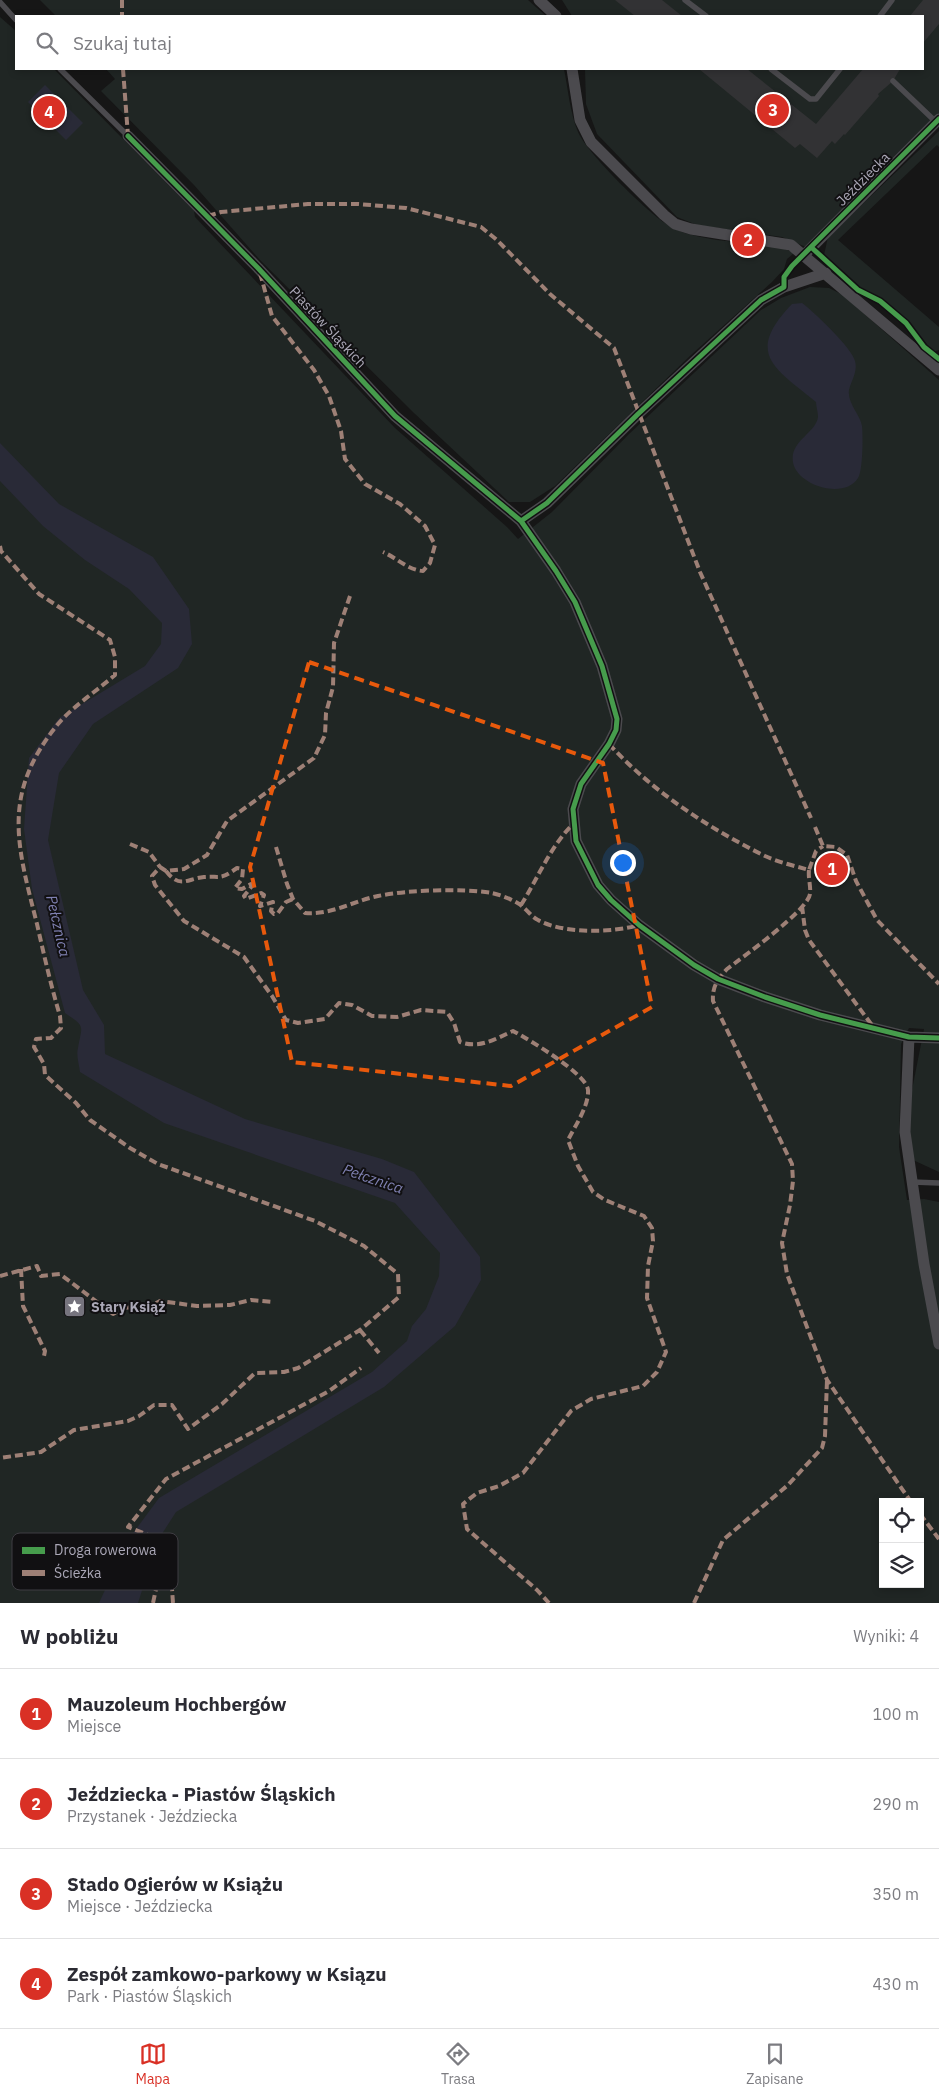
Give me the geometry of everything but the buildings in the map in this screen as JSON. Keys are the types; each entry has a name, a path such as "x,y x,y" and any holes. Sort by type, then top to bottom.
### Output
{"street":[{"path":"539,0 555,15"},
{"path":"572,70 580,120 587,136 664,216 676,224 692,229 791,245 937,365"},
{"name":"Jeździecka","path":"804,255 938,121"},
{"name":"Piastów Śląskich","path":"128,136 252,261 395,416 521,521 575,602 602,666 614,703 617,720 616,730 609,744 580,784 574,809 576,842 598,885 638,925 694,966 718,979 765,997 820,1014 909,1037"},
{"path":"521,521 547,503 638,414 761,300 784,287 826,273"},
{"path":"939,1038 909,1037 905,1132 939,1344"}],"lane":[{"path":"685,0 705,15"},
{"path":"881,15 892,0"},
{"path":"0,2 15,19"},
{"name":"Piastów Śląskich","path":"61,70 128,136"},
{"path":"773,70 810,99 816,99 839,70"},
{"path":"893,81 938,121"},
{"path":"912,1182 939,1183"}],"highlighted area":[{"path":"309,662 603,763 652,1007 511,1086 292,1062 250,867"}],"shaded area":[{"path":"40,0 528,0 545,15 55,15"},
{"path":"562,0 939,0 939,116 806,247 782,237 697,225 677,217 597,134 586,104 585,70 924,70 924,15 571,15"},
{"path":"0,17 15,30 15,70 55,70 194,211 195,217 395,428 507,527 518,539 552,512 629,434 761,310 781,298 810,287 829,288 843,295 939,380 939,1172 913,1160 910,1135 910,1100 924,1029 909,1028 901,1044 899,1147 907,1200 924,1199 939,1202 939,1603 0,1603"},
{"path":"107,70 564,70 573,117 578,132 604,167 656,216 681,232 721,241 775,246 794,253 787,259 784,269 772,282 691,355 555,486 530,502 509,502 414,413 260,260 194,185 101,91 115,79"},
{"path":"939,131 939,147 937,145 838,240 939,327 939,350 933,352 908,321 886,302 861,288 824,255 828,237"}],"water":[{"path":"45,85 83,123 66,140 28,102"},
{"path":"802,303 840,339 853,355 856,365 849,395 862,426 862,461 858,478 844,488 824,488 814,485 806,480 794,466 794,451 816,423 818,417 816,402 778,369 771,359 768,348 770,336 778,321 792,304"},
{"name":"Pełcznica","path":"0,443 59,504 153,557 189,609 192,644 178,668 93,724 59,773 48,840 83,990 104,1025 105,1054 245,1119 382,1159 414,1172 480,1257 481,1280 455,1326 384,1387 176,1512 162,1533 133,1533 159,1498 372,1372 407,1341 412,1326 426,1309 439,1276 440,1253 395,1203 164,1123 80,1072 77,1054 81,1027 65,1013 32,889 24,829 29,758 59,718 145,666 161,644 162,623 129,589 85,560 43,526 0,481"},
{"path":"105,1590 142,1590 138,1603 99,1603"}],"marked path":[{"path":"122,0 122,15"},
{"path":"123,70 128,136"},
{"path":"208,216 221,212 308,204 358,204 406,208 481,227 497,240 550,294 614,348 700,572 811,818"},
{"path":"260,273 272,316 314,370 329,396 341,431 345,459 365,484 400,504 425,526 435,545 430,563 423,571 407,566 383,552"},
{"path":"0,546 1,551 39,594 110,640 115,657 115,675 64,718 40,749 28,774 21,797 19,821 24,869 60,1016 61,1028 51,1038 36,1039 34,1047 44,1064 45,1075 76,1103 90,1120 130,1148 158,1164 315,1221 364,1246 398,1274 399,1297 360,1330 298,1368 284,1372 255,1373 222,1404 188,1429 172,1405 154,1405 139,1416 128,1421 74,1430 41,1452 0,1458"},
{"path":"350,596 334,643 333,687 326,713 325,735 314,758 227,821 207,855 184,869 166,871 160,867 152,876 155,885 184,921 244,957 272,996 286,1020 298,1023 325,1019 339,1003 352,1005 372,1016 397,1017 421,1010 447,1012 454,1023 460,1042 481,1044 513,1031 568,1066 585,1083 588,1090 586,1103 568,1140 578,1166 593,1192 605,1200 644,1216 652,1228 653,1241 648,1266 647,1298 666,1352 657,1372 643,1386 591,1399 571,1411 523,1473 499,1486 477,1493 463,1504 467,1529 537,1590 549,1603"},
{"path":"609,744 662,793 702,821 765,856 809,870 816,851 823,846"},
{"path":"521,905 551,853 573,824"},
{"path":"815,827 823,846 836,847 847,855 856,881 877,920 939,984"},
{"path":"130,844 149,852 160,867"},
{"path":"276,847 293,899 305,913 324,912 369,898 404,892 435,890 480,891 513,900 538,920 561,928 602,931 639,925"},
{"path":"166,871 175,880 184,882 204,877 221,877 237,868 243,869 242,879 235,888 242,889 251,884 252,886 244,896 246,899 261,893 264,895 260,906 273,902 271,911 274,914 278,913 286,902 293,899"},
{"path":"809,870 810,894 807,901 787,922 727,969 716,983 713,1001 792,1164 793,1181 790,1205 782,1243 787,1274 827,1380 908,1498"},
{"path":"802,906 805,930 809,940 874,1028"},
{"path":"0,1276 37,1266 41,1276 60,1274 113,1314 123,1308 151,1306 160,1301 197,1306 230,1305 251,1300 273,1302"},
{"path":"21,1269 23,1306 45,1351 44,1356"},
{"path":"360,1330 379,1353"},
{"path":"143,1533 128,1527 166,1479 329,1391 361,1368"},
{"path":"694,1603 723,1540 788,1485 822,1448 825,1436 827,1380"},
{"path":"924,1519 939,1539"},
{"path":"153,1603 156,1590"},
{"path":"172,1590 173,1603"}],"cycle path":[{"path":"521,521 547,503 638,414 761,300 784,287 784,277 792,266 939,119"},
{"path":"128,136 258,268 395,416 521,521 556,571 575,602 602,666 617,719 616,730 609,744 581,784 573,809 576,841 598,885 611,900 639,925 694,965 718,979 820,1015 909,1037 939,1038"},
{"path":"811,247 858,290 880,301 906,323 924,347 939,359"}],"place":[{"name":"Stado Ogierów w Książu","path":"773,110"},
{"name":"Zespół zamkowo-parkowy w Ksiązu","path":"49,112"},
{"name":"Jeździecka - Piastów Śląskich","path":"748,240"},
{"name":"Mauzoleum Hochbergów","path":"832,869"},
{"name":"Stary Książ","path":"75,1307"}]}
